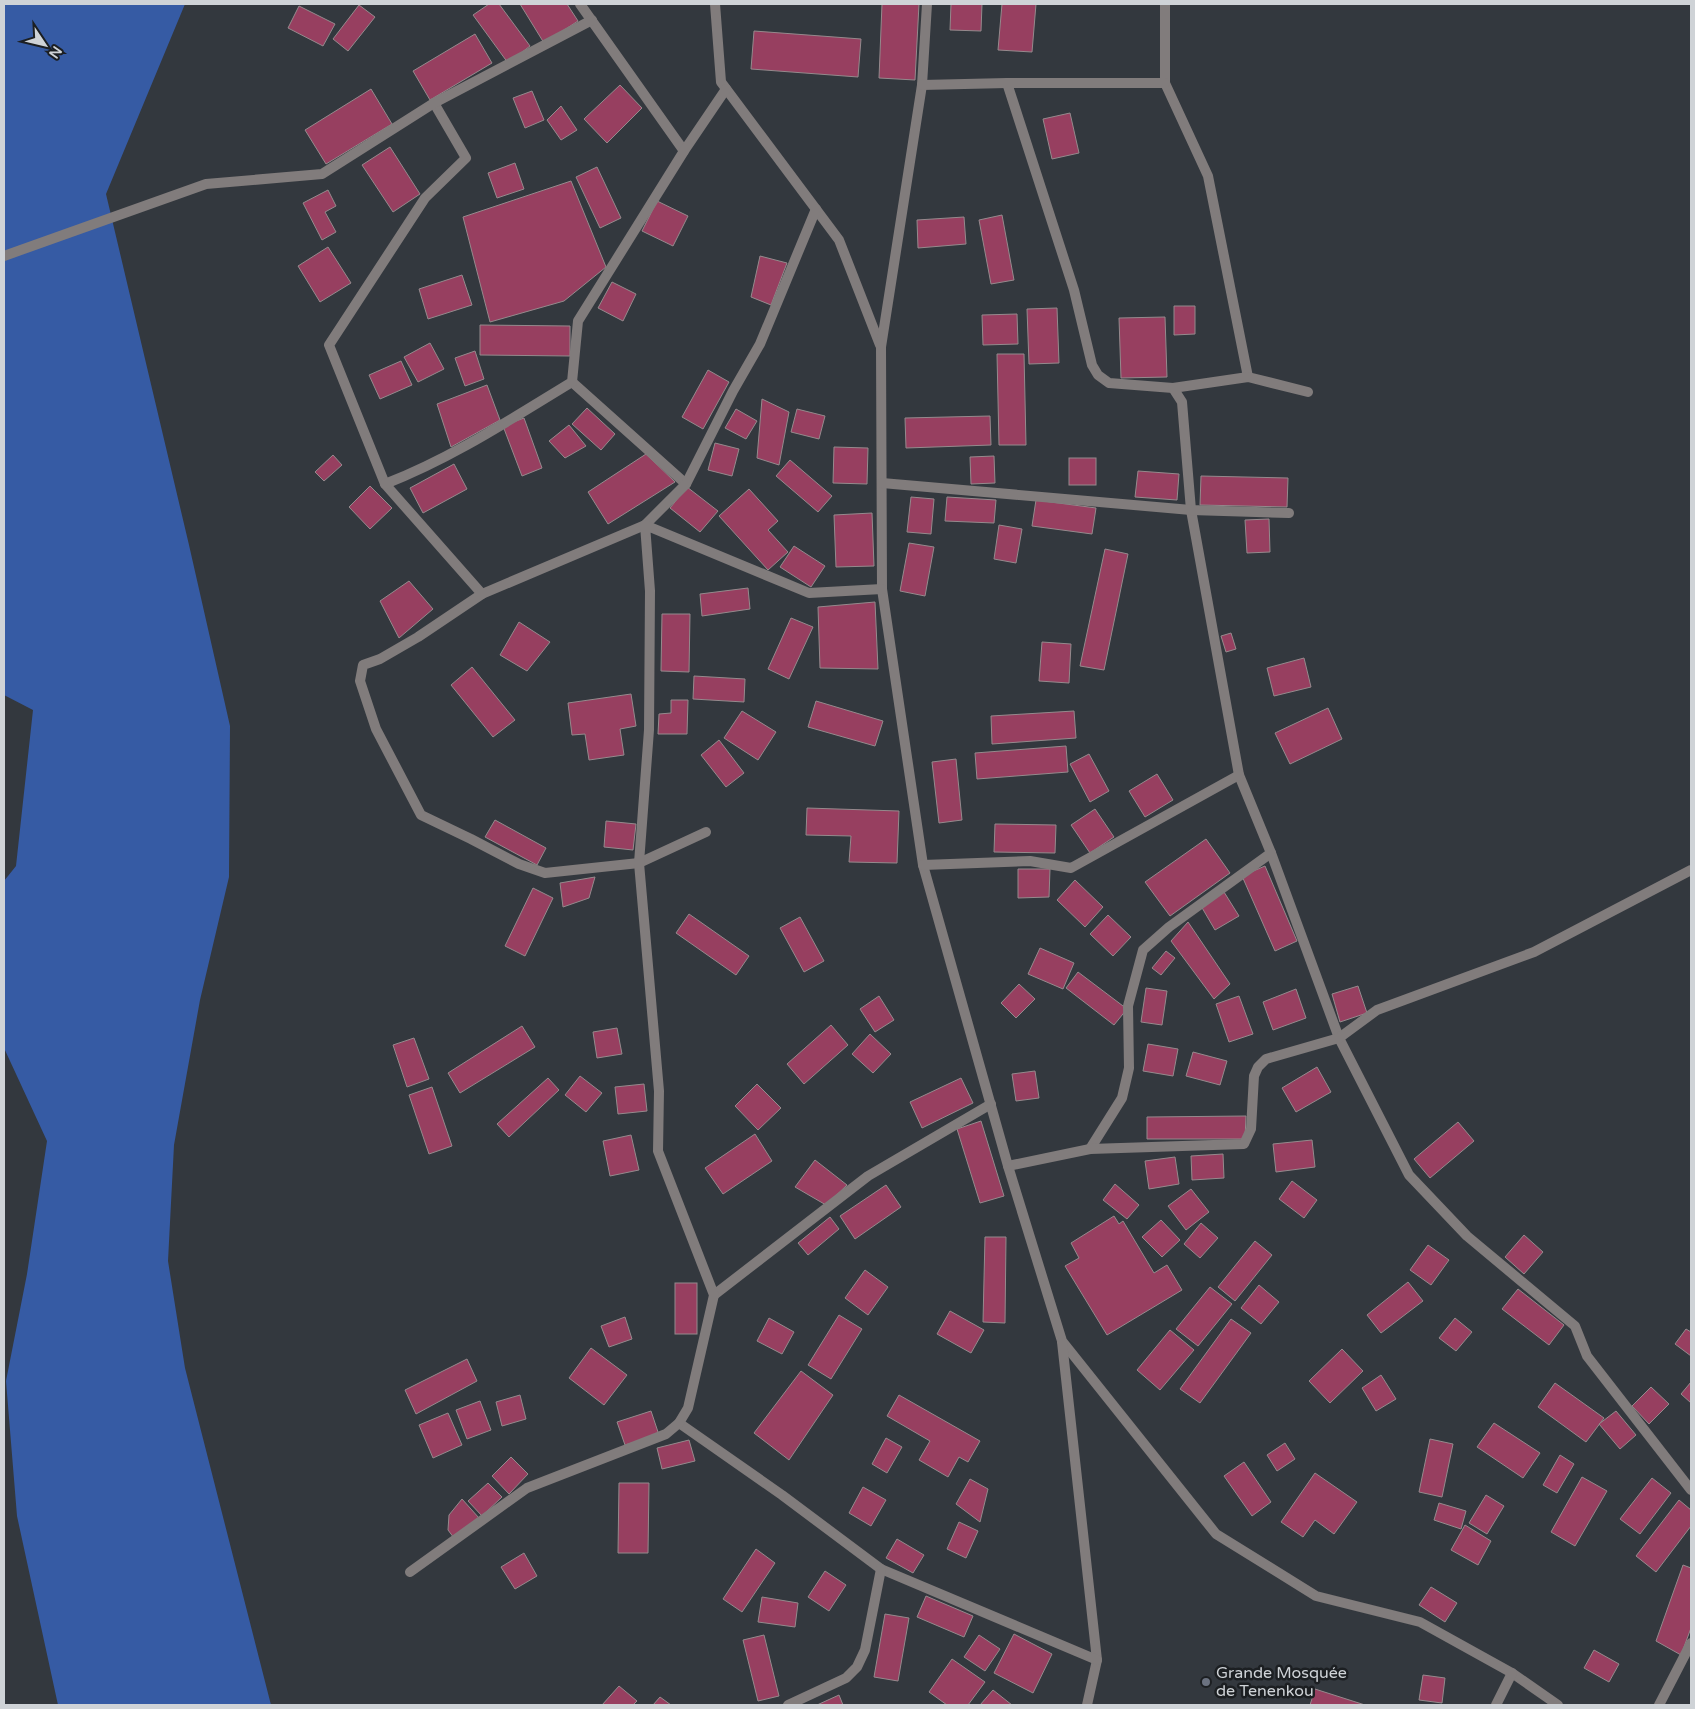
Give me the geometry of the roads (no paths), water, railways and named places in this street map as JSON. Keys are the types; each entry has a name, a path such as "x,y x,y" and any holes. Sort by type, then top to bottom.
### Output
{"street":[{"path":"580,4 684,151"},
{"path":"715,4 721,82 839,240 881,347"},
{"path":"927,4 922,85 881,347 882,589 923,864 1008,1166 1062,1341 1097,1660 1088,1705"},
{"path":"1165,4 1165,83 1208,176 1248,377"},
{"path":"4,256 206,184 322,174 434,103 592,20"},
{"path":"1007,83 1074,290 1092,365 1098,375 1109,383 1173,388 1248,377 1308,392"},
{"path":"922,85 1165,83"},
{"path":"572,382 578,321 684,151 726,89"},
{"path":"434,103 466,158 426,198 329,345 386,484 482,594"},
{"path":"706,832 639,863 545,872 518,864 471,838 421,815 376,729 360,681 362,665 380,659 403,646 482,594 645,525 686,484 733,391 760,344 816,209"},
{"path":"386,484 420,470 465,447 572,382"},
{"path":"572,382 686,484"},
{"path":"1173,388 1182,402 1191,510 1239,775 1271,853 1339,1038 1408,1175 1468,1236 1575,1326 1587,1356 1691,1490"},
{"path":"882,483 1191,510 1289,513"},
{"path":"645,525 809,593 882,589"},
{"path":"410,1572 526,1488 666,1434 679,1423 688,1408 714,1295 658,1151 659,1090 639,863 649,730 650,591 645,525"},
{"path":"923,864 1030,861 1071,868 1239,775"},
{"path":"1090,1149 1122,1098 1129,1068 1128,1006 1143,950 1169,927 1271,853"},
{"path":"1008,1166 1090,1149 1244,1144 1251,1128 1254,1076 1258,1067 1266,1059 1339,1038 1377,1010 1534,952 1691,870"},
{"path":"714,1295 868,1176 990,1104"},
{"path":"1062,1341 1216,1534 1316,1596 1420,1622 1512,1673 1558,1705"},
{"path":"679,1423 782,1495 881,1569 1097,1660"},
{"path":"788,1705 846,1678 857,1667 865,1650 881,1569"},
{"path":"1659,1705 1691,1643"},
{"path":"1496,1705 1512,1673"}],"water":[{"path":"4,4 185,4 106,194 230,726 229,877 200,1000 174,1145 168,1261 185,1368 271,1705 58,1705 17,1516 6,1381 27,1274 47,1141 4,1048 4,881 16,866 33,710 4,695"}],"place":[{"name":"Grande Mosquée de Tenenkou","path":"1206,1682"}]}
